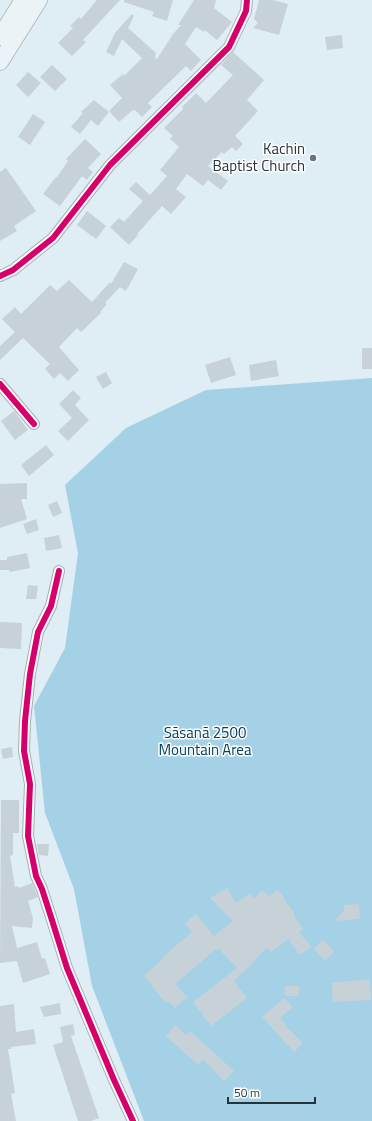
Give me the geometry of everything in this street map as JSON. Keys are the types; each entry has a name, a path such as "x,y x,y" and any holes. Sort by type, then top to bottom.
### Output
{"main road":[{"path":"0,37 23,0"},
{"path":"0,62 39,0"}],"street":[{"path":"0,276 13,270 53,238 110,165 229,47 246,11 247,0"},
{"path":"0,384 34,424"},
{"path":"59,571 51,606 38,632 30,674 24,721 24,751 30,784 28,836 36,876 67,968 114,1080 133,1121"}],"green space":[{"name":"Sāsanā 2500 Mountain Area","path":"372,378 372,1121 144,1121 92,986 74,889 45,813 34,706 65,648 78,553 65,485 126,428 206,390"}],"building":[{"path":"97,0 120,0 83,40 86,42 72,56 58,43 73,28 70,26 79,17 81,19"},
{"path":"124,0 173,0 167,21 152,16 154,12 124,2"},
{"path":"194,0 216,0 214,8 232,22 217,40 205,30 204,32 196,27 185,44 201,60 191,71 186,66 148,103 152,107 142,117 135,110 133,110 119,122 109,111 122,98 110,85 123,74 124,76 142,58 122,39 114,56 106,52 115,33 132,14 134,16 128,28 156,53 155,58 157,59 173,34 181,25 178,25"},
{"path":"259,0 272,0 288,4 279,35 253,28 258,23 254,19"},
{"path":"342,35 343,48 327,50 325,37"},
{"path":"233,52 264,80 247,100 258,111 235,136 243,144 236,151 232,147 224,154 222,152 208,166 228,181 221,190 208,180 203,186 187,174 176,189 186,197 171,214 162,206 129,245 110,227 119,218 124,222 143,201 129,189 136,182 150,195 167,176 160,170 179,147 170,139 173,136 164,128 183,109 182,107 196,93 206,103 233,75 221,65"},
{"path":"52,65 67,79 55,91 40,77"},
{"path":"28,72 41,83 28,97 16,85"},
{"path":"94,100 109,112 98,126 91,120 80,134 71,127 83,113 81,112"},
{"path":"33,114 45,122 30,145 18,137"},
{"path":"85,139 101,154 88,168 93,172 87,180 82,176 60,206 43,194 68,161 66,159"},
{"path":"6,168 36,211 14,226 17,231 0,241 0,172"},
{"path":"87,211 106,226 96,239 77,225"},
{"path":"124,262 138,269 126,291 120,287 105,303 107,304 100,312 101,313 81,332 77,328 59,347 79,370 68,381 60,373 54,379 45,369 50,364 23,338 0,360 0,346 15,332 2,319 15,307 21,314 50,285 57,291 69,280 92,302 110,282 111,284"},
{"path":"362,348 372,348 372,369 362,369"},
{"path":"230,357 236,375 211,383 205,365"},
{"path":"276,360 279,376 251,381 249,365"},
{"path":"106,372 112,383 103,389 96,377"},
{"path":"73,390 81,398 75,405 89,420 68,441 58,431 72,418 59,404"},
{"path":"14,411 28,430 15,440 1,421"},
{"path":"46,445 54,455 29,476 21,465"},
{"path":"27,483 27,499 21,499 27,519 0,528 0,484"},
{"path":"57,501 62,513 53,517 48,505"},
{"path":"36,519 39,530 27,534 23,524"},
{"path":"59,535 62,548 46,551 44,538"},
{"path":"27,553 30,568 10,572 9,570 0,570 0,560 7,560 7,557"},
{"path":"28,585 38,586 36,599 26,599"},
{"path":"0,622 22,623 21,649 0,648"},
{"path":"12,747 13,757 3,759 1,749"},
{"path":"1,800 19,800 19,833 13,833 13,855 10,856 15,887 18,886 19,888 32,883 38,897 28,901 33,918 32,928 12,926 17,948 37,942 42,959 45,958 50,974 23,983 17,961 0,963"},
{"path":"37,844 49,844 48,856 39,855"},
{"path":"227,888 236,903 250,893 254,898 262,890 269,896 278,890 295,914 294,915 303,929 299,932 311,947 300,955 288,939 271,952 267,948 234,981 247,998 211,1026 193,1002 237,968 219,949 217,951 216,949 175,984 187,997 175,1008 168,1001 166,1003 144,976 192,932 185,923 196,914 214,936 233,921 210,898"},
{"path":"359,904 360,919 334,921 344,911 344,905"},
{"path":"323,940 334,952 325,960 314,949"},
{"path":"370,979 371,1000 333,1002 332,983"},
{"path":"285,986 299,986 299,996 285,996"},
{"path":"284,998 293,1007 280,1018 303,1043 294,1052 262,1017"},
{"path":"60,1003 61,1014 44,1017 40,1007"},
{"path":"14,1004 16,1032 34,1029 36,1044 11,1047 11,1049 8,1049 15,1093 11,1094 16,1121 0,1121 0,1006"},
{"path":"73,1024 75,1035 71,1036 99,1118 91,1121 78,1121 53,1045 63,1042 60,1027"},
{"path":"175,1025 186,1035 190,1031 234,1071 224,1081 203,1059 198,1065 166,1036"}],"cycle path":[{"path":"0,276 13,270 53,238 110,165 229,47 246,11 247,0"},
{"path":"0,384 34,424"},
{"path":"59,571 51,606 38,632 30,674 25,721 24,751 30,784 28,836 36,876 42,889 67,968 114,1080 133,1121"}],"place":[{"name":"Kachin Baptist Church","path":"313,158"}]}
